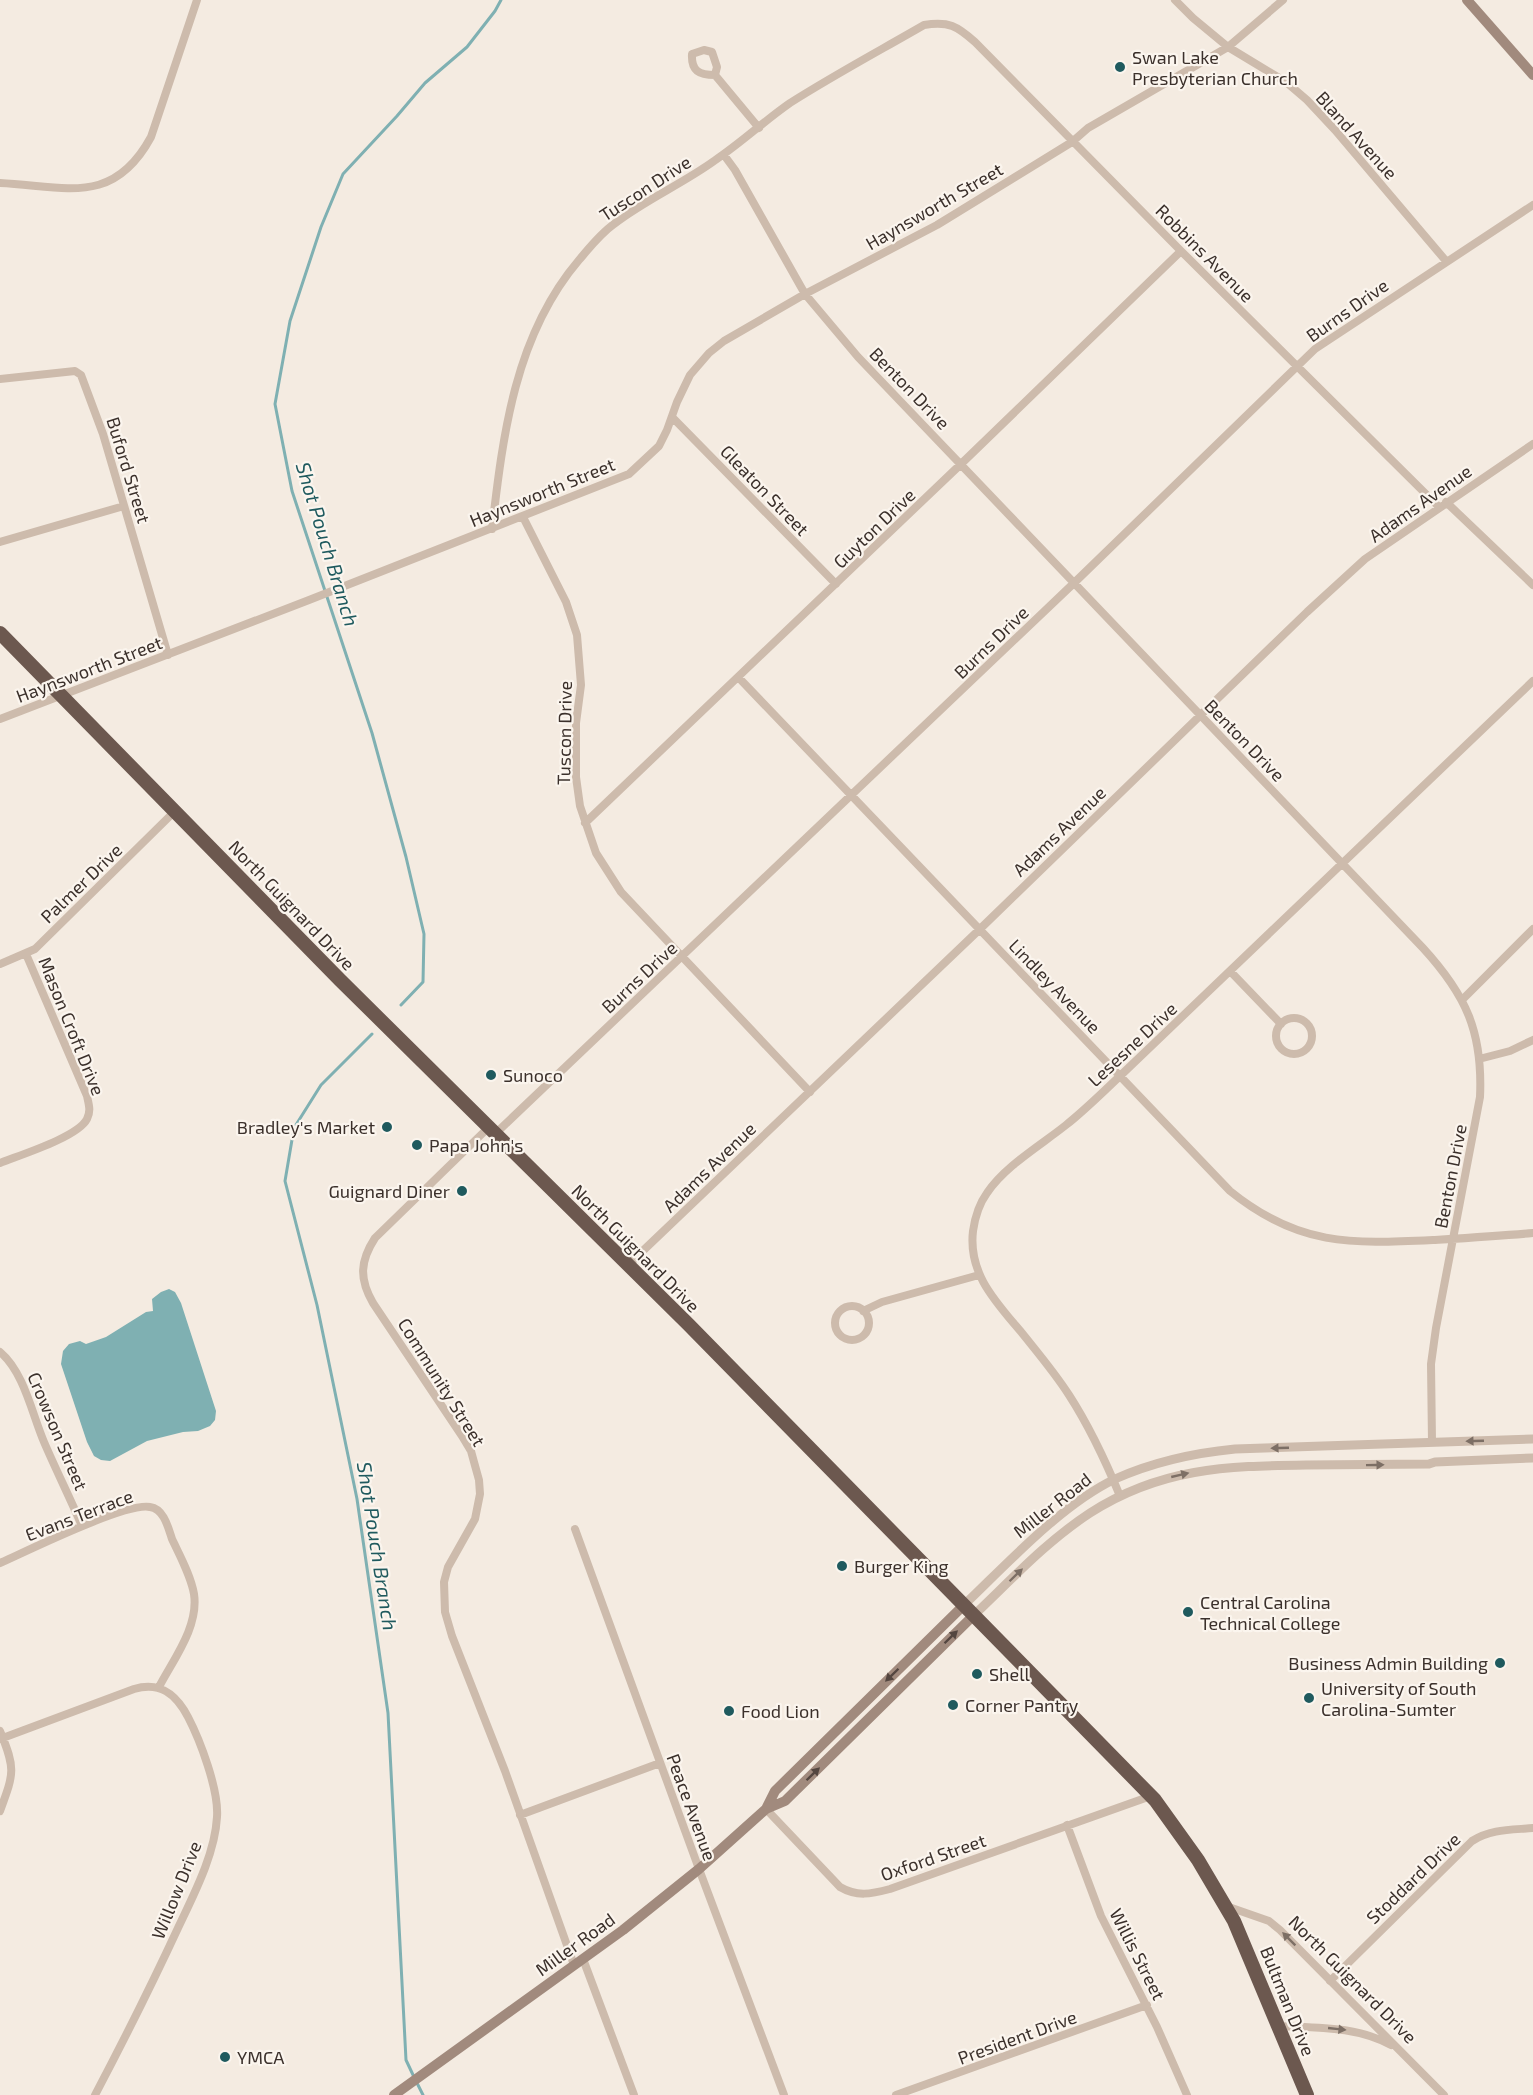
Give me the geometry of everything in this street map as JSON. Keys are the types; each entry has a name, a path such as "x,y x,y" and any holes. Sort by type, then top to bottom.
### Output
{"highway":[{"name":"North Guignard Drive","path":"0,633 1151,1796 1198,1860 1234,1922"},
{"name":"Bultman Drive","path":"1234,1922 1307,2095"}],"main road":[{"path":"1467,0 1533,75"},
{"name":"Miller Road","path":"766,1809 775,1791 964,1605"},
{"name":"Miller Road","path":"398,2092 662,1900 766,1809 786,1801 974,1615"}],"street":[{"path":"0,183 78,190 103,184 124,173 142,153 151,137 197,0"},
{"name":"Bland Avenue","path":"1175,0 1228,47 1286,82 1307,100 1446,261"},
{"name":"Haynsworth Street","path":"0,719 629,474 659,446 690,375 709,353 724,341 805,294 937,225 1072,142 1088,128 1228,47 1283,0"},
{"name":"Tuscon Drive","path":"492,529 497,482 518,378 532,333 552,295 595,240 614,224 724,155 788,105 836,75 924,25 948,24"},
{"name":"Robbins Avenue","path":"948,24 956,26 975,42 1297,366 1443,504 1533,585"},
{"path":"715,75 759,128"},
{"name":"Benton Drive","path":"724,155 735,170 805,294 858,357 1441,968 1463,999 1474,1032 1479,1059 1480,1097 1431,1364 1432,1442"},
{"name":"Burns Drive","path":"491,1131 682,958 1297,366 1332,336 1533,205"},
{"name":"Guyton Drive","path":"585,823 836,585 1181,251"},
{"name":"Buford Street","path":"0,379 75,371 81,375 103,434 168,655"},
{"name":"Gleaton Street","path":"672,417 836,585"},
{"name":"Adams Avenue","path":"628,1265 980,929 1307,612 1365,559 1533,444"},
{"path":"0,542 124,506"},
{"name":"Tuscon Drive","path":"523,517 566,602 577,635 580,684 576,723 576,777 580,806 596,854 621,892 810,1092"},
{"name":"Lindley Avenue","path":"739,678 1230,1191 1269,1217 1304,1233 1324,1238 1356,1242 1453,1239 1533,1233"},
{"name":"Lesesne Drive","path":"1120,1496 1069,1395 995,1302 979,1275 973,1257 972,1238 975,1218 986,1194 1006,1172 1070,1122 1120,1076 1533,681"},
{"name":"Palmer Drive","path":"0,964 35,949 175,811"},
{"path":"1463,999 1533,929"},
{"name":"Mason Croft Drive","path":"0,1163 78,1130 90,1111 87,1096 26,954"},
{"path":"1230,971 1281,1023"},
{"path":"1296,1018 1307,1024 1312,1036 1307,1049 1295,1055 1287,1054 1279,1048 1275,1036 1281,1023 1287,1019 1296,1018"},
{"path":"1479,1059 1510,1051 1533,1040"},
{"name":"Community Street","path":"491,1131 375,1238 364,1260 363,1278 365,1290 373,1303 471,1450 479,1480 479,1502 472,1525 448,1567 443,1598 455,1644 520,1815 634,2095"},
{"path":"863,1311 869,1321 869,1326 863,1336 853,1340 843,1337 836,1328 836,1323 839,1313 848,1307 863,1311 882,1302 979,1275"},
{"name":"Crowson Street","path":"0,1352 16,1371 82,1526"},
{"name":"Miller Road","path":"964,1605 1041,1531 1088,1495 1113,1480 1167,1460 1205,1452 1235,1449 1533,1438"},
{"name":"Miller Road","path":"974,1615 1047,1546 1091,1512 1120,1496 1173,1476 1206,1469 1239,1466 1429,1464 1533,1458"},
{"name":"Evans Terrace","path":"0,1563 82,1526 118,1513 152,1507 164,1518 194,1592 194,1609 185,1637 159,1687"},
{"name":"Peace Avenue","path":"575,1529 784,2095"},
{"path":"0,1811 12,1777 12,1761 1,1736 134,1689 144,1686 159,1687"},
{"name":"Willow Drive","path":"95,2095 149,1991 190,1903 208,1860 217,1819 216,1797 198,1740 182,1705 174,1696 159,1687"},
{"path":"520,1815 660,1763"},
{"name":"Oxford Street","path":"766,1809 840,1887 855,1894 866,1895 890,1889 1151,1796"},
{"name":"Willis Street","path":"1068,1825 1099,1913 1147,2005 1186,2095"},
{"name":"Stoddard Drive","path":"1330,1981 1472,1841 1483,1834 1497,1830 1533,1828"},
{"name":"North Guignard Drive","path":"1226,1906 1269,1921 1444,2095"},
{"name":"President Drive","path":"896,2095 1147,2005"},
{"path":"1278,2026 1343,2029 1377,2038 1398,2049"}],"water":[{"path":"169,1289 175,1292 181,1303 216,1411 215,1420 210,1426 198,1431 183,1432 147,1441 110,1461 101,1460 94,1456 87,1442 61,1364 63,1351 69,1344 80,1341 86,1344 106,1337 146,1312 153,1311 152,1299"}],"waterway":[{"name":"Shot Pouch Branch","path":"401,1005 423,982 424,934 406,857 372,733 292,491 275,404 290,321 321,227 343,174 425,83 467,47 501,0"},
{"name":"Shot Pouch Branch","path":"372,1034 321,1085 294,1128 285,1181 317,1305 357,1499 388,1713 406,2060 414,2077"},
{"name":"Shot Pouch Branch","path":"417,2083 423,2095"}],"place":[{"name":"Swan Lake Presbyterian Church","path":"1120,67"},
{"name":"Sunoco","path":"491,1075"},
{"name":"Bradley's Market","path":"387,1127"},
{"name":"Papa John's","path":"417,1145"},
{"name":"Guignard Diner","path":"462,1191"},
{"name":"Burger King","path":"842,1566"},
{"name":"Central Carolina Technical College","path":"1188,1612"},
{"name":"Business Admin Building","path":"1500,1663"},
{"name":"Shell","path":"977,1674"},
{"name":"University of South Carolina-Sumter","path":"1309,1698"},
{"name":"Corner Pantry","path":"953,1705"},
{"name":"Food Lion","path":"729,1711"},
{"name":"YMCA","path":"225,2057"}]}
